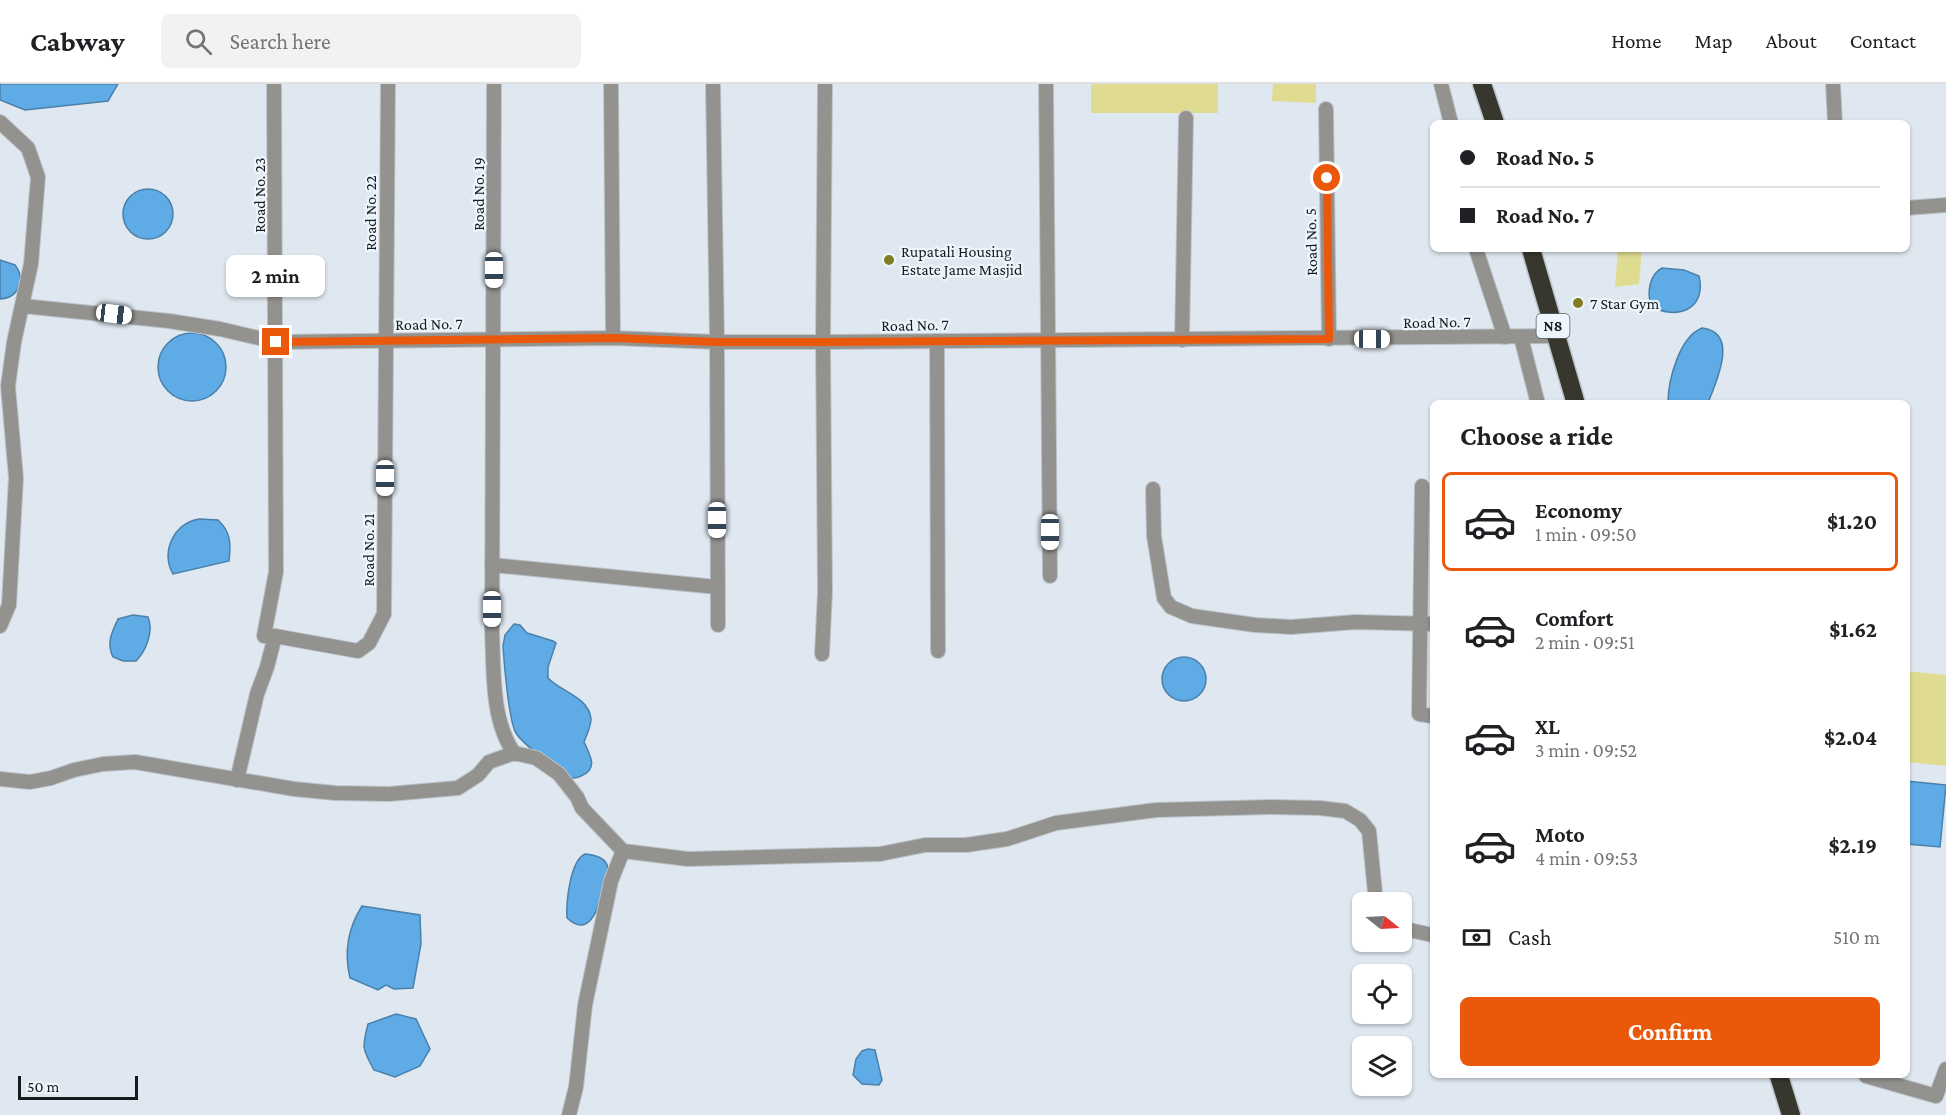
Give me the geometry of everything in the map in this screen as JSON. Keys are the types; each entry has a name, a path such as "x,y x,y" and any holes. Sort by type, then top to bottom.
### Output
{"highway":[{"path":"1482,84 1494,120"},
{"name":"N8","path":"1532,252 1575,400"},
{"path":"1780,1078 1791,1115"}],"street":[{"name":"Road No. 23","path":"274,84 276,572 264,636 275,636"},
{"name":"Road No. 22","path":"386,342 387,84"},
{"name":"Road No. 19","path":"494,84 492,631 497,704 505,739 514,753"},
{"path":"611,84 613,338"},
{"path":"713,84 718,625"},
{"path":"822,654 825,592 823,342 825,84"},
{"path":"1046,84 1050,576"},
{"path":"1441,84 1450,120"},
{"path":"1833,84 1835,120"},
{"name":"Road No. 5","path":"1326,109 1329,339"},
{"path":"1182,340 1186,118"},
{"path":"0,122 28,148 38,177 31,264 14,342 8,386 16,478 9,605 0,626"},
{"path":"1910,208 1946,205"},
{"path":"1477,252 1505,337"},
{"name":"Road No. 7","path":"23,306 169,321 220,329 276,342 613,338 717,342 823,342 1555,336"},
{"path":"1521,337 1537,400"},
{"path":"937,341 938,651"},
{"name":"Road No. 21","path":"275,636 358,651 369,643 384,614 386,342"},
{"path":"1422,486 1426,624 1419,714 1430,716"},
{"path":"1153,489 1154,536 1164,598 1171,607 1192,616 1255,625 1291,627 1356,622 1426,624"},
{"path":"492,565 717,588"},
{"path":"237,780 257,694 275,636"},
{"path":"0,779 30,782 103,764 135,762 294,789 335,793 389,794 458,788 478,775 489,762 514,753 536,758 560,774 582,808 623,851 688,859 880,854 925,845 966,845 1008,839 1056,823 1156,810 1320,808 1346,811 1360,820 1369,831 1375,892"},
{"path":"569,1115 576,1087 585,1005 611,881 623,851"},
{"path":"1412,930 1430,935"},
{"path":"1873,1078 1936,1096 1946,1069"}],"shaded area":[{"path":"1091,84 1218,84 1218,113 1091,113"},
{"path":"1273,84 1316,84 1316,103 1272,101"},
{"path":"1618,252 1642,252 1639,284 1615,287"},
{"path":"1910,671 1946,675 1946,766 1910,762"}],"water":[{"path":"0,84 118,84 108,101 25,110 0,100"},
{"path":"148,189 166,196 173,214 166,232 148,239 130,232 123,214 130,196"},
{"path":"0,260 15,265 20,282 12,295 0,299"},
{"path":"1662,268 1684,270 1699,276 1699,297 1688,309 1671,312 1651,306 1650,285 1654,275"},
{"path":"1702,328 1713,332 1720,338 1723,348 1716,383 1709,400 1668,400 1676,361 1687,340"},
{"path":"192,333 205,336 216,343 223,354 226,367 223,380 216,391 205,398 192,401 179,398 168,391 161,380 158,367 161,354 168,343 179,336"},
{"path":"199,519 218,520 225,529 229,539 229,561 173,574 168,557 172,540 183,526"},
{"path":"133,615 148,617 149,634 146,646 136,661 123,661 113,657 110,647 111,638 118,619"},
{"path":"514,624 520,625 527,633 556,643 548,667 548,678 580,700 589,711 591,722 584,742 592,761 590,770 579,777 568,777 548,763 520,738 513,727 503,646 505,635"},
{"path":"1184,657 1200,663 1206,679 1200,695 1184,701 1168,695 1162,679 1168,663"},
{"path":"1910,781 1946,785 1940,847 1910,844"},
{"path":"585,854 602,859 608,868 596,910 585,924 577,924 567,918 568,893 572,873 580,858"},
{"path":"362,906 420,915 421,944 413,988 394,989 386,985 378,990 350,978 347,959 348,941 353,923"},
{"path":"396,1014 416,1019 430,1049 420,1066 395,1077 374,1070 365,1052 364,1043 368,1024"},
{"path":"875,1050 882,1080 879,1085 862,1084 853,1075 856,1059 862,1051"}],"place":[{"name":"Rupatali Housing Estate Jame Masjid","path":"889,260"},
{"name":"7 Star Gym","path":"1578,303"}],"route":[{"path":"276,342 613,338 717,342 1329,339 1327,178"}]}
